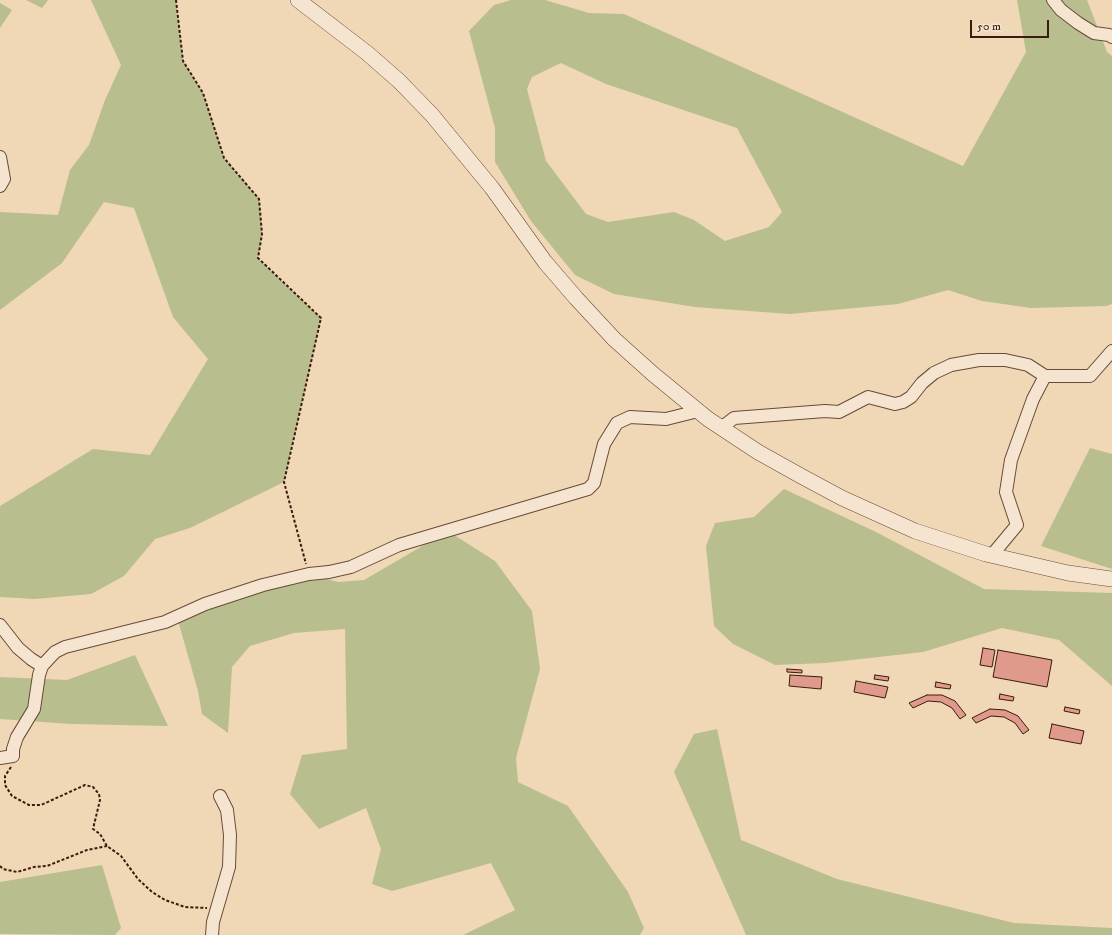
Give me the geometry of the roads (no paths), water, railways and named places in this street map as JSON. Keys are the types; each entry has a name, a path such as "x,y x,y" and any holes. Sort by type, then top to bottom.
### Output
{"street":[{"path":"298,0 367,53 399,81 432,115 492,188 545,262 576,298 619,344 698,411 721,428 758,452 842,498 915,531 992,555 1068,573 1112,579"},
{"path":"1053,0 1061,10 1078,23 1094,33 1109,35 1112,37"},
{"path":"0,157 4,179 0,186"},
{"path":"721,428 734,418 795,415 820,411 839,412 868,397 895,404 903,402 911,397 922,383 934,372 951,365 979,360 1005,360 1028,365 1045,376 1090,376 1112,351"},
{"path":"992,555 1017,525 1006,492 1011,460 1033,399 1045,376"},
{"path":"0,758 13,756 13,749 17,738 34,709 39,675 42,666 55,652 65,647 165,622 205,604 263,585 309,574 329,572 351,567 399,545 588,489 594,483 604,444 617,423 630,417 666,419 698,411"},
{"path":"0,625 18,648 42,666"},
{"path":"212,935 213,922 229,867 230,854 230,835 227,810 220,796"}]}
